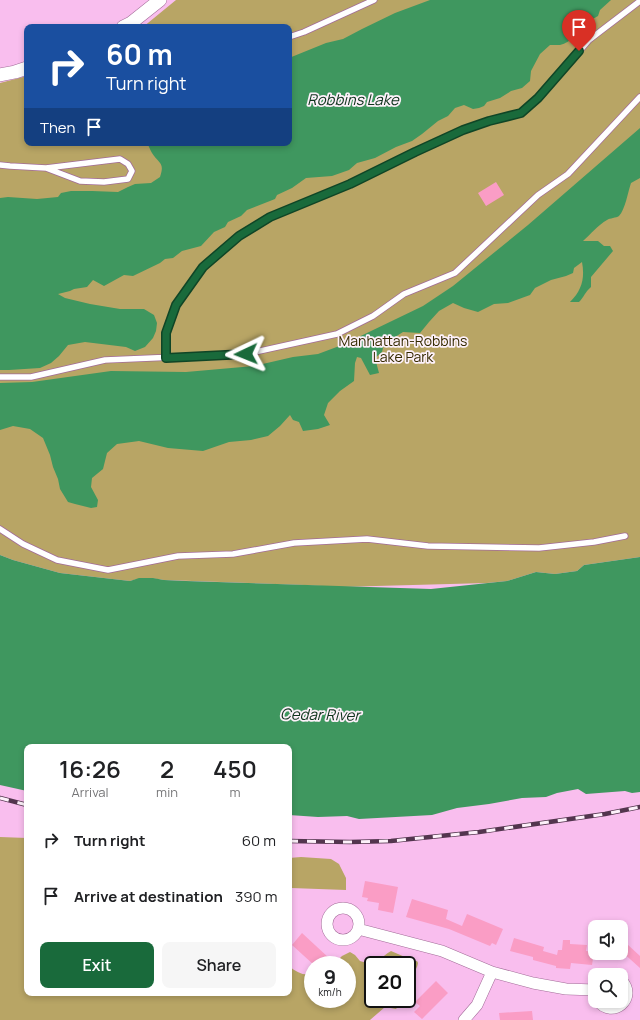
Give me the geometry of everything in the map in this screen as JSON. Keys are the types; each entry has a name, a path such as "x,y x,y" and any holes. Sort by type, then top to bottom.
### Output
{"street":[{"path":"129,24 160,0"},
{"path":"0,74 24,69"},
{"path":"358,929 442,951 492,972 533,983 566,989 588,990"},
{"path":"464,1020 477,1005 492,972"}],"lane":[{"path":"292,36 304,32 364,2 374,0"},
{"path":"166,358 166,333 176,305 203,267 239,236 270,217 350,184 463,130 489,121 521,113 538,98 589,40 640,1"},
{"path":"0,377 31,377 105,360 246,354 337,334 373,316 404,294 455,274 538,195 568,174 640,97"},
{"path":"0,165 46,168 120,159 128,164 132,171 128,179 104,182 80,181 46,168"},
{"path":"0,529 23,544 57,560 108,570 178,556 233,554 294,543 367,539 428,546 539,548 594,542 625,536"}],"green space":[{"name":"Manhattan-Robbins Lake Park","path":"176,0 640,0 640,557 584,565 577,571 555,574 536,572 507,581 487,583 339,587 164,580 147,578 130,581 60,573 0,555 0,83 24,77 24,146 292,146 292,24 147,24"},
{"path":"0,837 24,838 24,996 292,996 292,968 304,974 304,1008 356,1008 356,956 360,961 364,962 364,1008 384,1008 370,1020 0,1020"},
{"path":"292,858 331,859 339,864 346,878 346,890 292,888"},
{"path":"391,951 403,956 383,956"},
{"path":"350,952 356,956 342,956"}],"water":[{"name":"Robbins Lake","path":"430,0 611,0 600,10 598,16 591,20 584,21 568,42 560,45 550,45 540,54 531,71 530,81 522,88 511,91 500,98 487,102 484,106 479,108 473,109 464,105 455,108 448,116 438,121 412,141 396,147 375,158 357,163 349,170 332,176 306,178 292,188 277,195 275,199 247,210 241,216 228,222 225,227 214,232 201,246 182,251 173,258 165,259 133,276 124,275 104,286 93,280 87,287 58,294 65,298 90,304 120,309 144,309 154,315 157,323 156,331 153,338 145,347 135,351 126,347 85,342 68,345 51,363 40,368 0,370 0,198 8,197 37,199 58,197 61,193 71,191 118,192 135,184 151,183 160,177 162,166 148,146 292,146 292,57 326,43 343,39 395,13"},
{"path":"640,128 640,178 631,183 625,205 619,216 608,219 583,241 598,241 604,246 610,246 613,251 591,277 591,287 579,302 570,302 582,284 582,262 574,268 573,273 551,280 535,288 530,295 508,303 494,304 478,312 453,303 439,311 420,333 403,332 384,344 382,352 375,358 379,373 370,375 361,358 357,357 355,363 354,381 340,391 328,403 324,415 330,425 318,429 303,431 299,422 293,420 290,415 268,436 251,440 229,442 203,451 168,448 139,441 117,444 107,453 103,469 92,478 91,487 98,500 97,507 91,508 68,502 60,489 50,455 43,438 30,429 13,426 0,430 0,383 32,382 111,371 186,372 254,366 293,357 318,354 342,345 423,306 453,286 528,225"},
{"name":"Cedar River","path":"0,555 60,573 130,581 139,578 153,578 186,581 431,589 507,581 536,572 555,574 577,571 584,565 640,557 640,792 632,793 625,791 586,794 578,789 557,793 546,797 522,798 457,808 432,815 359,819 347,816 318,817 292,815 292,744 24,744 24,790 0,785"}],"building":[{"path":"496,182 504,195 486,206 478,193"},
{"path":"365,881 398,887 393,913 378,910 379,903 367,901 368,898 362,897"},
{"path":"412,899 448,910 446,919 462,926 467,914 503,929 496,945 492,943 490,946 449,929 406,917"},
{"path":"302,933 327,956 304,956 292,945"},
{"path":"514,938 544,947 543,951 557,955 558,950 562,950 563,940 570,940 570,944 587,945 586,951 588,951 588,960 593,960 592,965 571,963 570,969 556,968 556,966 533,960 533,957 510,951"},
{"path":"628,945 640,956 640,968 628,957"},
{"path":"436,981 448,993 422,1019 414,1012 420,1006 416,1001"},
{"path":"532,1011 533,1020 500,1020 499,1013"}],"railway":[{"path":"0,798 24,804"},
{"path":"292,841 391,841 479,832 605,814 640,807"}],"route":[{"path":"246,354 166,358 166,333 176,305 203,267 239,236 270,217 350,184 463,130 489,121 521,113 538,98 579,51"}]}
